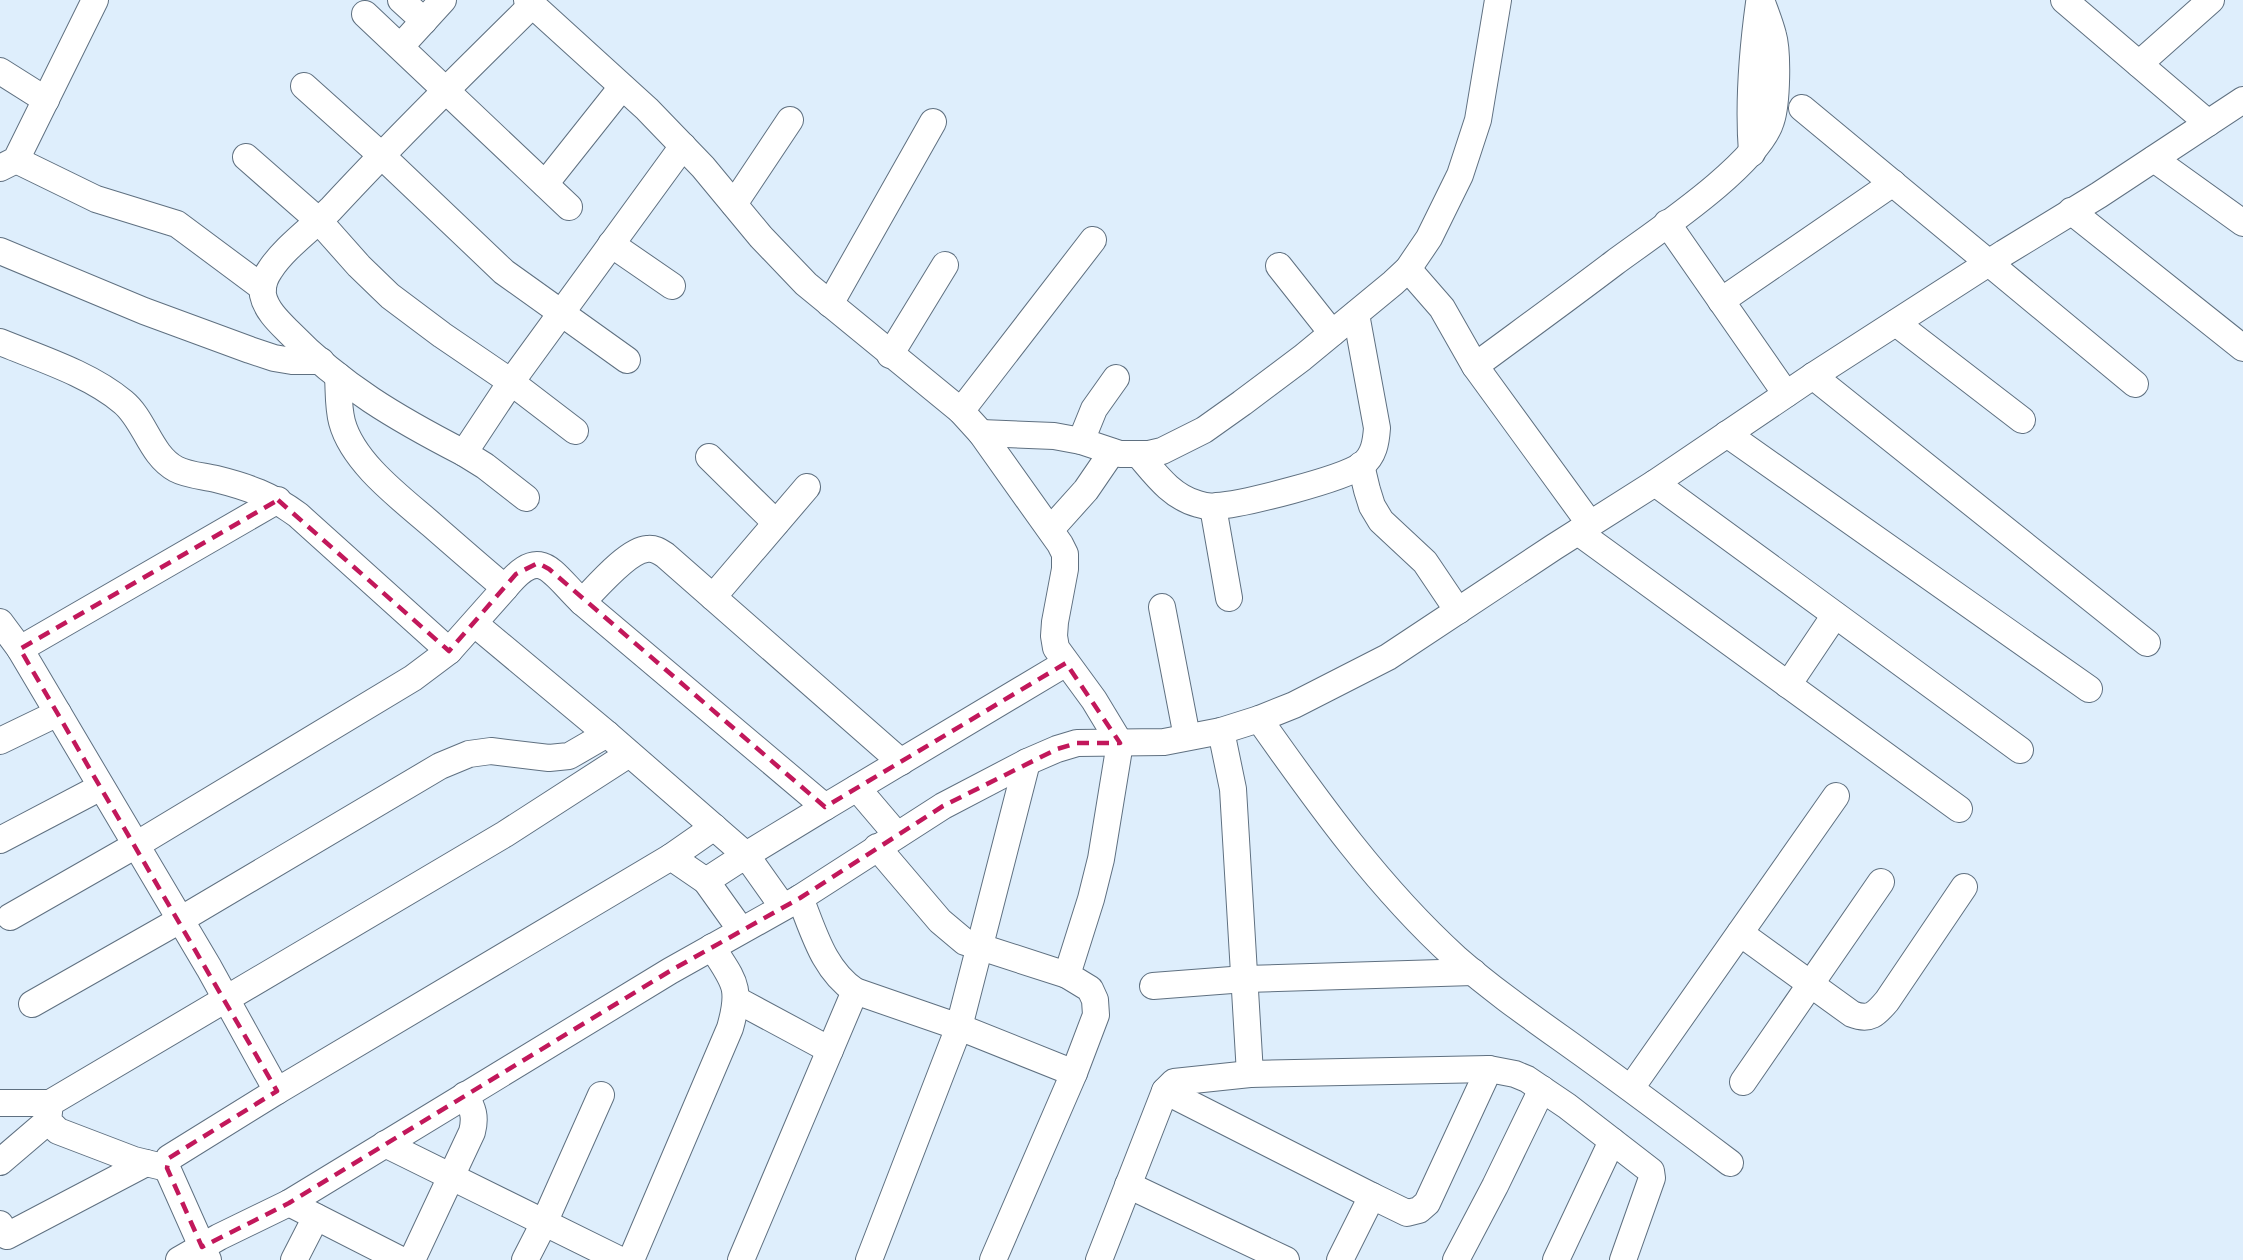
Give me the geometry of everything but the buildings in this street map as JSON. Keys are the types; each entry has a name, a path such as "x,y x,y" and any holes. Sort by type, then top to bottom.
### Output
{"street":[{"path":"95,0 46,100 8,164 96,199 177,224 263,288"},
{"path":"401,0 424,21"},
{"path":"401,46 443,0"},
{"path":"981,433 1054,436 1081,441 1112,452 1139,455 1162,451 1203,430 1356,314 1408,269 1429,238 1446,206 1470,147 1484,93 1498,0"},
{"path":"1475,366 1680,216 1752,153 1749,122 1750,78 1761,0"},
{"path":"2064,0 2208,123"},
{"path":"2139,64 2211,0"},
{"path":"526,498 486,466 375,405 329,369 268,308 263,297 263,288 265,278 275,262 319,221 529,2 683,146 784,262 890,355 961,411 981,433 1051,529 1065,554 1064,576 1054,636 1056,648 1094,700 1120,743 1101,860 1067,975"},
{"path":"365,14 569,207"},
{"path":"0,70 46,100"},
{"path":"304,86 381,155 504,272 627,360"},
{"path":"545,184 622,87"},
{"path":"179,1260 205,1253 712,946 791,902 943,806 1027,762 1077,743 1164,742 1259,719 1294,705 1388,657 1655,483 1813,376 2243,100"},
{"path":"1803,108 2135,384"},
{"path":"734,204 790,120"},
{"path":"830,304 933,122"},
{"path":"464,453 511,382 683,146"},
{"path":"246,157 319,221 359,266 390,296 511,382 575,431"},
{"path":"2154,159 2243,223"},
{"path":"1721,301 1893,183"},
{"path":"2072,211 2243,348"},
{"path":"1667,224 1786,394"},
{"path":"961,411 1093,240"},
{"path":"611,244 672,286"},
{"path":"0,251 112,298 274,358 329,369"},
{"path":"890,355 945,265"},
{"path":"1280,266 1332,333"},
{"path":"1408,269 1442,308 1475,366 1584,528 1788,685 1959,809"},
{"path":"1139,455 1171,490 1196,504 1213,507 1314,483 1361,465 1371,456 1376,442 1377,428 1356,314"},
{"path":"1896,323 2022,420"},
{"path":"0,342 78,375 123,402 141,425 156,450 176,469 261,492 278,500 298,515 450,651"},
{"path":"329,369 342,423 353,446 369,467 505,588"},
{"path":"1813,376 2147,643"},
{"path":"1081,441 1088,419 1116,378"},
{"path":"1727,434 2089,689"},
{"path":"1051,529 1086,490 1112,452"},
{"path":"710,457 776,523"},
{"path":"1361,465 1372,506 1381,521 1425,562 1458,611"},
{"path":"1655,483 2020,750"},
{"path":"713,597 807,487"},
{"path":"20,648 278,500"},
{"path":"1213,507 1229,598"},
{"path":"582,602 639,550 649,548 665,555 901,762"},
{"path":"10,917 136,845 413,678 450,651 516,574 527,565 538,563 549,569 582,602 825,807"},
{"path":"1162,607 1187,737"},
{"path":"1788,685 1835,615"},
{"path":"0,622 20,648 180,920 277,1091"},
{"path":"474,624 607,734 746,855 791,902 831,969 841,981 855,990 959,1027 1074,1072"},
{"path":"705,881 1066,663"},
{"path":"0,741 58,713"},
{"path":"1259,719 1322,809 1384,885 1473,972 1730,1163"},
{"path":"1221,730 1233,789 1250,1074"},
{"path":"32,1004 180,920 440,765 469,754 491,752 549,758 569,756 607,734"},
{"path":"0,1162 49,1112 226,1000 505,834 629,754"},
{"path":"869,1260 959,1027 1027,762"},
{"path":"0,840 101,787"},
{"path":"857,788 887,841 940,921 965,942 1067,975 1090,989 1095,1000 1096,1016 993,1260"},
{"path":"1631,1089 1836,796"},
{"path":"2,1233 169,1158 277,1091 671,857 714,827"},
{"path":"671,857 705,881 741,930"},
{"path":"1743,1082 1881,882"},
{"path":"1740,933 1852,1014 1861,1018 1868,1017 1878,1012 1887,1001 1964,887"},
{"path":"631,1260 730,1028 737,1000 735,986 712,946"},
{"path":"1153,986 1245,979 1473,972"},
{"path":"741,1260 855,990"},
{"path":"737,1000 830,1050"},
{"path":"1165,1091 1407,1213 1419,1210 1427,1203 1489,1069"},
{"path":"1099,1260 1165,1091 1174,1082 1250,1074 1489,1069 1515,1074 1542,1089 1651,1171 1652,1178 1623,1260"},
{"path":"1456,1260 1542,1089"},
{"path":"412,1260 472,1132 475,1120 473,1108 465,1095"},
{"path":"525,1260 601,1095"},
{"path":"0,1103 49,1112"},
{"path":"49,1112 58,1131 156,1165 205,1253"},
{"path":"1556,1260 1612,1141"},
{"path":"385,1144 620,1260"},
{"path":"1128,1185 1286,1260"},
{"path":"1340,1260 1372,1196"},
{"path":"289,1203 401,1260"},
{"path":"294,1260 316,1217"}],"highlighted area":[{"path":"278,500 449,651 516,574 538,563 549,569 825,807 1066,663 1120,743 1077,743 1057,749 943,806 800,898 670,971 289,1203 202,1247 167,1168 169,1158 277,1091 20,649"}]}
